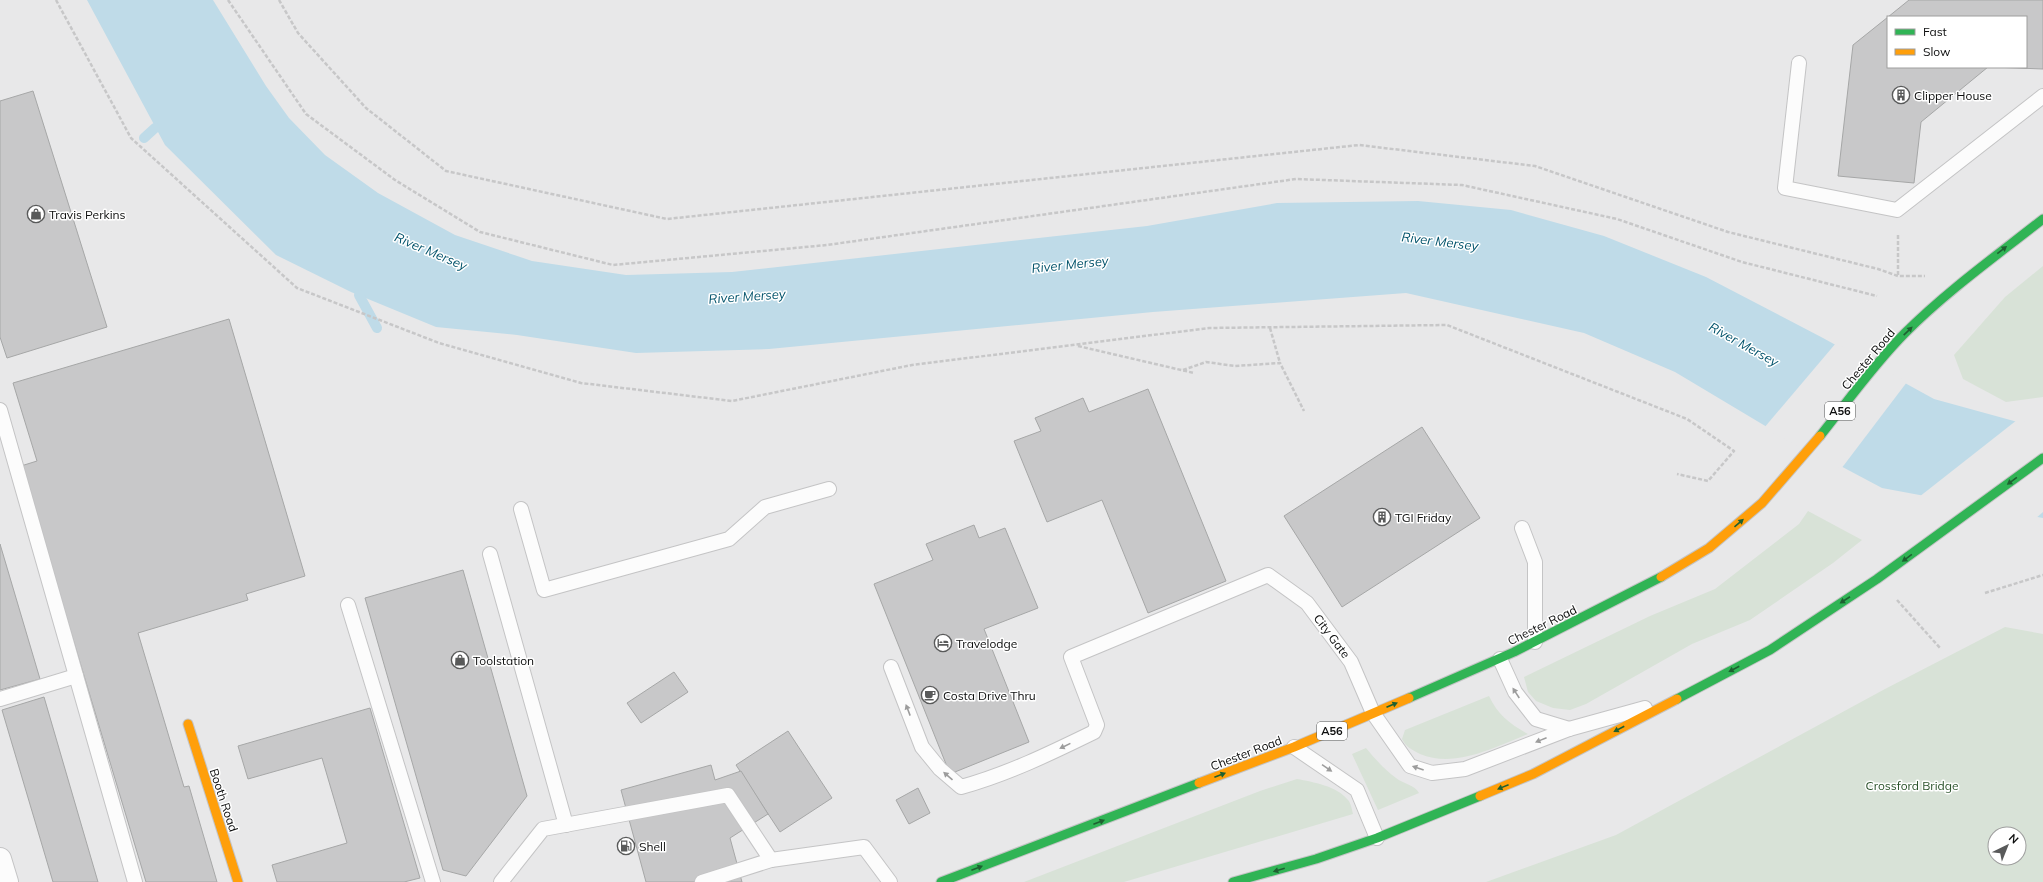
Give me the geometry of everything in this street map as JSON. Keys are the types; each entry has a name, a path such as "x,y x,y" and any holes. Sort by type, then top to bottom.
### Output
{"main road":[{"name":"Chester Road","path":"941,882 1294,747 1500,659 1638,591 1709,548 1742,521 1783,481 1884,356 1905,334 1972,274 2043,219"},
{"path":"1233,882 1316,859 1377,838 1533,774 1673,701 1770,650 1877,579 2043,458"},
{"name":"Booth Road","path":"188,724 238,882"}],"street":[{"path":"0,859 7,882"}],"lane":[{"path":"1799,63 1785,188 1897,210 2043,96"},
{"path":"0,410 135,882"},
{"path":"521,509 544,590 729,539 765,507 829,488"},
{"path":"1522,528 1535,562 1535,642"},
{"path":"490,554 566,825"},
{"name":"City Gate","path":"891,667 922,747 940,769 961,787 989,779 1040,758 1094,732 1097,725 1070,657 1268,575 1307,603 1351,662 1373,713 1410,766 1432,773 1465,769 1569,729 1673,701"},
{"path":"348,606 433,882"},
{"path":"1500,659 1515,692 1536,719 1569,729"},
{"path":"0,700 76,676"},
{"path":"1294,747 1357,790 1377,838"},
{"path":"501,882 543,829 728,795 771,860"},
{"path":"702,882 771,860 864,847 890,882"}],"path":[{"path":"56,0 131,138 291,283 297,288 439,343 581,383 732,401 912,365 1209,328 1448,326 1687,419 1734,451 1708,481 1677,474"},
{"path":"228,0 306,114 395,180 480,232 613,265 826,245 1296,180 1462,185 1617,219 1742,262 1877,296"},
{"path":"279,0 298,33 366,108 446,171 667,220 1359,145 1535,166 1728,232 1878,269 1898,276 1928,276"},
{"path":"1897,210 1898,276"},
{"path":"1270,328 1280,363 1304,411"},
{"path":"1076,345 1194,373"},
{"path":"1183,370 1206,362 1235,366 1280,363"},
{"path":"1985,593 2043,576"},
{"path":"1877,579 1940,648"}],"green space":[{"path":"2043,266 2043,397 2006,402 1963,379 1954,355 2005,297"},
{"path":"1808,511 1862,540 1833,563 1750,620 1692,644 1586,704 1570,710 1553,708 1536,701 1528,692 1524,677 1650,616 1715,589 1799,524"},
{"name":"Crossford Bridge","path":"2005,627 2043,634 2043,882 1486,882 1616,835 1885,689"},
{"path":"1489,696 1496,709 1505,718 1528,734 1489,750 1461,758 1447,759 1433,758 1420,754 1407,746 1402,739 1405,730"},
{"path":"1366,748 1392,775 1417,790 1419,793 1378,810 1352,754"},
{"path":"1297,779 1324,785 1338,791 1349,801 1353,814 1124,882 1024,882 1260,791"}],"water":[{"name":"River Mersey","path":"87,0 213,0 266,86 289,118 325,155 378,193 455,235 532,261 626,275 732,272 1147,226 1277,203 1418,201 1511,210 1604,236 1706,277 1823,338 1934,399 2043,429 2043,518 1882,488 1767,427 1675,372 1584,333 1406,293 1153,312 769,349 636,353 517,335 436,327 351,292 276,255 165,145"}],"pier":[{"path":"1836,343 1907,382 1841,469 1764,428"},
{"path":"2017,420 2043,427 2043,512 2035,519 1919,497"}],"building":[{"name":"Clipper House","path":"1909,0 2043,0 2043,69 2018,68 2027,68 2027,16 1889,16"},
{"name":"Clipper House","path":"1887,18 1887,68 1987,68 1921,122 1914,183 1838,176 1853,45"},
{"name":"Travis Perkins","path":"33,91 107,327 7,358 0,337 0,101"},
{"path":"229,319 305,576 246,594 248,600 138,633 184,787 189,786 217,882 146,882 21,466 37,461 13,383"},
{"path":"1148,389 1226,581 1148,613 1102,500 1047,522 1014,441 1041,431 1035,418 1083,398 1089,412"},
{"name":"TGI Friday","path":"1422,427 1480,518 1342,607 1284,516"},
{"name":"Travelodge","path":"974,525 979,538 1005,528 1038,608 984,629 1029,742 950,774 874,584 933,560 926,544"},
{"path":"0,544 40,679 0,690"},
{"path":"463,570 527,796 466,876 443,870 365,598"},
{"path":"674,672 688,692 641,723 627,703"},
{"path":"44,697 98,882 53,882 2,710"},
{"path":"370,708 420,878 404,882 277,882 272,865 347,843 322,758 248,779 238,746"},
{"path":"788,731 832,798 780,832 736,765"},
{"path":"711,765 715,780 741,771 768,814 730,838 742,882 646,882 621,790"},
{"path":"918,788 930,813 909,824 896,800"}],"waterway":[{"path":"144,138 155,128"},
{"path":"359,295 377,328"}],"traffic: fast":[{"path":"1820,436 1872,370 1905,333 1955,288 2043,219"},
{"path":"1677,699 1770,650 1877,579 2043,458"},
{"path":"1409,698 1514,652 1661,577"},
{"path":"941,882 1199,783"},
{"path":"1233,882 1316,859 1377,838 1480,796"}],"traffic: slow":[{"path":"1661,577 1709,548 1762,503 1820,436"},
{"path":"1199,783 1294,747 1409,698"},
{"path":"1480,796 1533,774 1677,699"},
{"path":"188,724 238,882"}],"place":[{"name":"Clipper House","path":"1901,95"},
{"name":"Travis Perkins","path":"36,214"},
{"name":"TGI Friday","path":"1382,517"},
{"name":"Travelodge","path":"943,643"},
{"name":"Toolstation","path":"460,660"},
{"name":"Costa Drive Thru","path":"930,695"},
{"name":"Shell","path":"626,846"}]}
